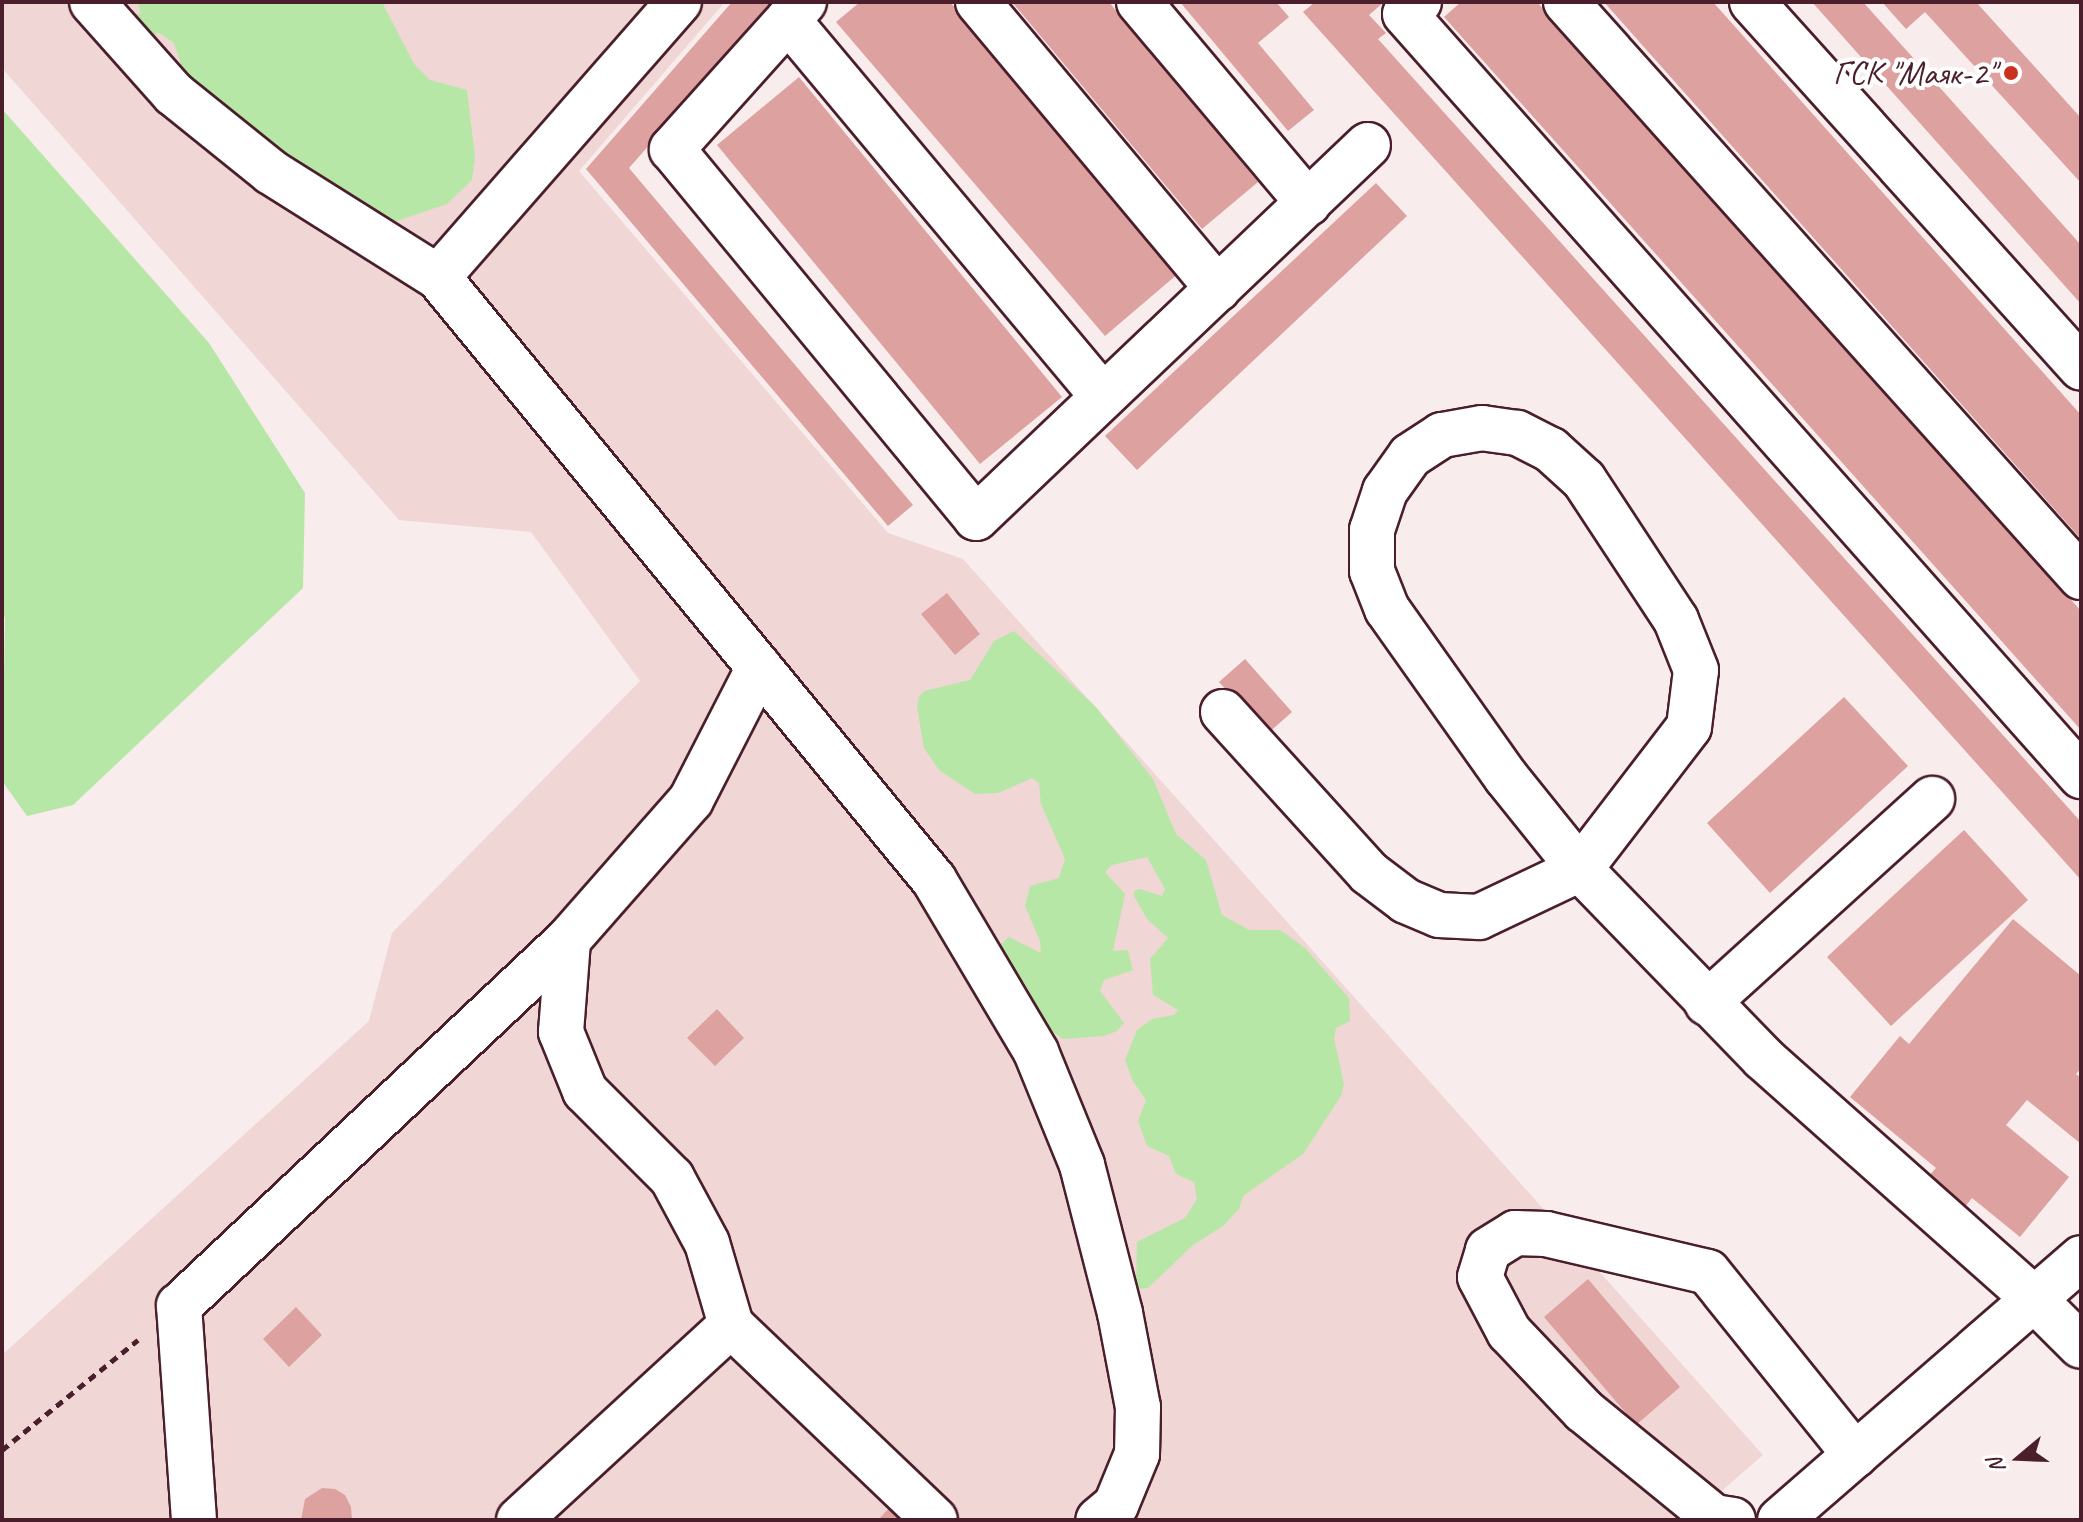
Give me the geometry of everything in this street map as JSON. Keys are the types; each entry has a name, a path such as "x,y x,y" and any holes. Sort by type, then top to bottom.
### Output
{"lane":[{"path":"92,2 174,94 271,172 438,277 934,880 1036,1052 1082,1165 1120,1313 1138,1407 1137,1454 1116,1505 1098,1520"},
{"path":"438,277 679,2"},
{"path":"978,2 1218,289"},
{"path":"1139,2 1308,203"},
{"path":"1419,2 1405,14 2081,776"},
{"path":"1566,2 2081,577"},
{"path":"1752,2 2081,368"},
{"path":"1103,397 796,11 672,149 976,518 1368,145"},
{"path":"1223,712 1369,873 1406,901 1439,915 1479,917 1580,869 1689,727 1696,670 1676,620 1584,480 1551,450 1517,433 1482,428 1442,435 1410,456 1385,491 1372,530 1372,571 1387,609 1506,777 1580,869 1763,1058 2034,1299 2081,1346"},
{"path":"194,1520 179,1306 568,940 691,800 759,667"},
{"path":"1707,1003 1932,799"},
{"path":"568,940 561,1032 585,1091 672,1178 707,1243 731,1325 935,1520"},
{"path":"1733,1520 1714,1517 1584,1411 1509,1332 1480,1277 1488,1250 1515,1233 1546,1234 1708,1272 1855,1455"},
{"path":"1780,1520 2081,1258"},
{"path":"519,1520 731,1325"}],"path":[{"path":"2,1450 179,1306"}],"shaded area":[{"path":"2,2 725,2 579,171 888,533 963,559 1763,1455 1688,1520 2,1520 2,1355 369,1021 392,933 640,681 531,532 399,520 2,68"}],"green space":[{"path":"137,2 382,2 414,64 430,80 467,90 475,157 472,180 447,204 394,222 359,216 186,79 174,43 159,33 146,37 137,33 135,15 141,13"},
{"path":"2,109 209,343 305,493 303,588 73,805 27,816 2,781 5,618 2,612"},
{"path":"1014,631 1096,707 1153,779 1176,834 1206,860 1222,915 1249,930 1280,930 1305,948 1349,998 1350,1021 1336,1028 1334,1038 1344,1084 1341,1096 1303,1154 1243,1196 1239,1209 1223,1226 1193,1245 1148,1288 1136,1289 1137,1242 1185,1218 1197,1199 1194,1182 1176,1174 1169,1156 1147,1146 1138,1121 1146,1100 1133,1081 1125,1060 1137,1030 1152,1019 1174,1015 1178,1010 1153,995 1150,959 1168,938 1147,919 1134,896 1134,891 1140,889 1162,896 1165,889 1147,857 1112,865 1105,872 1125,894 1113,951 1128,950 1133,970 1104,980 1100,991 1124,1023 1117,1031 1104,1036 1063,1039 1045,1026 1026,985 1007,962 1001,944 1009,937 1041,953 1040,941 1025,906 1030,886 1059,878 1065,859 1041,804 1039,783 1032,778 998,793 975,794 939,770 924,748 917,707 919,697 924,691 970,680 994,641"}],"building":[{"path":"732,2 775,2 629,168 913,505 888,526 586,169"},
{"path":"860,2 950,2 1180,272 1105,336 836,22"},
{"path":"1012,2 1109,2 1258,182 1202,229"},
{"path":"1180,2 1276,2 1289,17 1258,43 1314,110 1288,131"},
{"path":"1315,2 1384,2 1369,15 1386,33 1378,39 2081,822 2081,880 1303,12"},
{"path":"1461,2 1537,2 2081,611 2081,730 1444,17"},
{"path":"1604,2 1713,2 2081,415 2081,539"},
{"path":"1812,2 1863,2 2081,245 2081,304"},
{"name":"ГСК \"Маяк-2\"","path":"1882,2 1976,2 2081,118 2081,183 1925,12 1906,29"},
{"path":"799,77 1062,397 980,464 717,145"},
{"path":"1376,183 1407,216 1137,470 1105,436"},
{"path":"947,593 980,634 955,655 921,614"},
{"path":"1245,659 1292,712 1266,735 1219,682"},
{"path":"1844,697 1908,766 1770,893 1707,823"},
{"path":"1964,830 2028,900 1891,1026 1827,957"},
{"path":"2013,919 2081,976 2081,1068 2076,1074 2081,1078 2081,1144 2027,1100 2006,1125 2069,1177 2020,1237 1972,1198 1964,1208 1927,1178 1936,1168 1850,1097 1900,1036 1909,1044"},
{"path":"717,1009 744,1038 715,1066 687,1038"},
{"path":"1588,1279 1680,1387 1636,1425 1544,1317"},
{"path":"296,1307 322,1335 289,1367 263,1339"},
{"path":"322,1488 335,1489 345,1495 351,1507 352,1520 301,1520 305,1499"},
{"path":"891,1506 905,1520 878,1520"}],"place":[{"name":"ГСК \"Маяк-2\"","path":"2011,73"}]}
